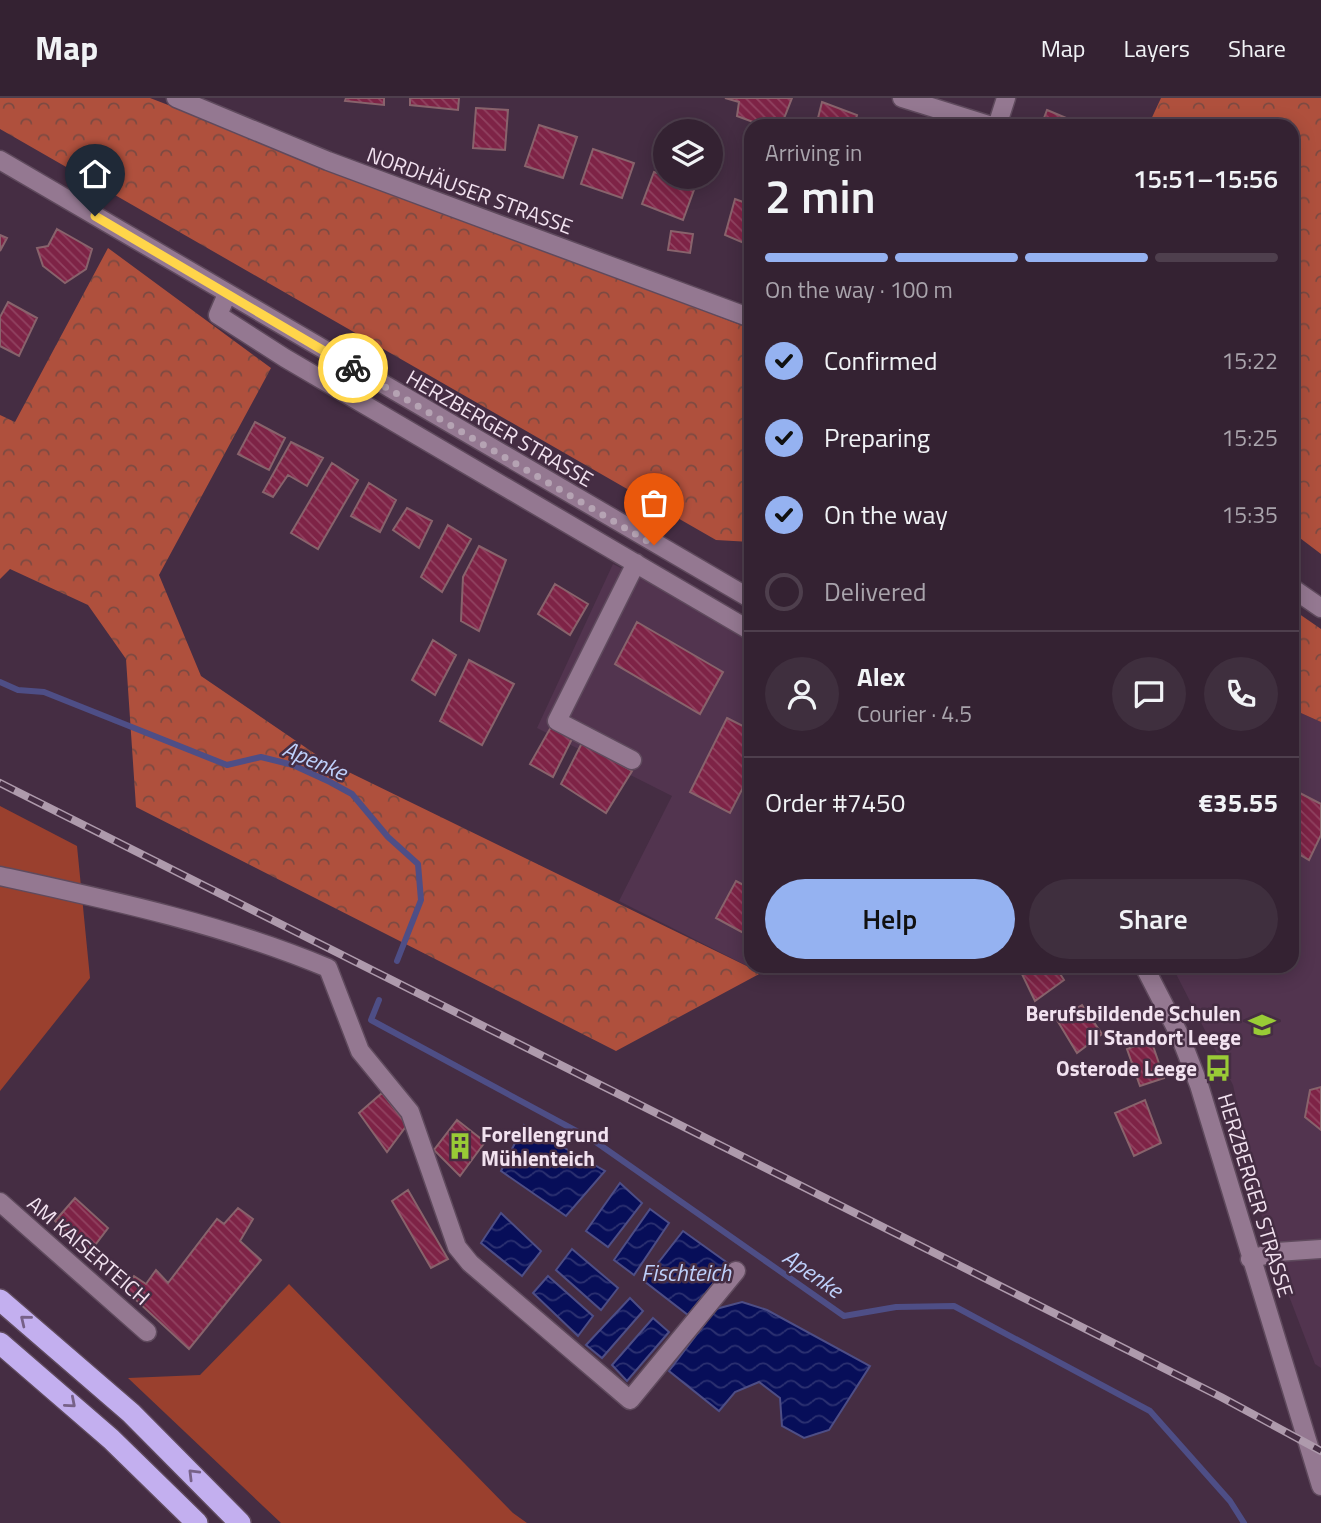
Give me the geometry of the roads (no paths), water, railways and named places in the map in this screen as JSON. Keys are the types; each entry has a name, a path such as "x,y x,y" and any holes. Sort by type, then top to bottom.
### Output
{"highway":[{"path":"0,1300 66,1354 131,1413 240,1523"},
{"path":"0,1343 111,1439 197,1523"}],"street":[{"name":"NORDHÄUSER STRASSE","path":"176,98 328,161 744,315"},
{"path":"902,98 970,119"},
{"path":"999,119 1006,98"},
{"name":"HERZBERGER STRASSE","path":"0,159 226,294 744,595"},
{"path":"226,294 218,315 285,358 744,627"},
{"path":"632,760 557,721 636,563"},
{"path":"1299,593 1321,608"},
{"path":"0,876 268,943 328,968 360,1051 410,1112 457,1247 470,1263 630,1400 736,1271"},
{"name":"HERZBERGER STRASSE","path":"1148,973 1180,1035 1199,1085 1321,1486"},
{"name":"AM KAISERTEICH","path":"0,1202 147,1332"},
{"path":"1250,1259 1276,1252 1321,1250"}],"water":[{"path":"524,1125 605,1171 566,1216 501,1171"},
{"name":"Fischteich","path":"620,1183 642,1203 608,1247 586,1231"},
{"name":"Fischteich","path":"650,1209 669,1223 634,1275 614,1260"},
{"path":"501,1213 541,1251 522,1276 481,1243"},
{"name":"Fischteich","path":"683,1231 729,1264 688,1315 644,1281"},
{"name":"Fischteich","path":"572,1249 618,1288 601,1310 556,1270"},
{"name":"Fischteich","path":"548,1276 593,1316 578,1336 533,1293"},
{"name":"Fischteich","path":"630,1298 643,1311 602,1358 586,1345"},
{"path":"742,1302 767,1310 870,1366 829,1430 804,1438 782,1426 780,1398 759,1382 735,1392 719,1411 669,1371 716,1309"},
{"name":"Fischteich","path":"653,1318 669,1332 627,1381 612,1365"}],"waterway":[{"name":"Apenke","path":"0,682 18,690 44,692 227,765 261,757 293,765 352,794 388,837 418,864 421,900 397,961"},
{"name":"Apenke","path":"379,1000 371,1020 593,1140 844,1316 896,1307 954,1306 1150,1411 1230,1501 1244,1523"}],"railway":[{"path":"0,783 1221,1397 1321,1451"}],"place":[{"name":"Berufsbildende Schulen II Standort Leege","path":"1262,1025"},
{"name":"Osterode Leege","path":"1218,1068"},
{"name":"Forellengrund Mühlenteich","path":"460,1146"}]}
